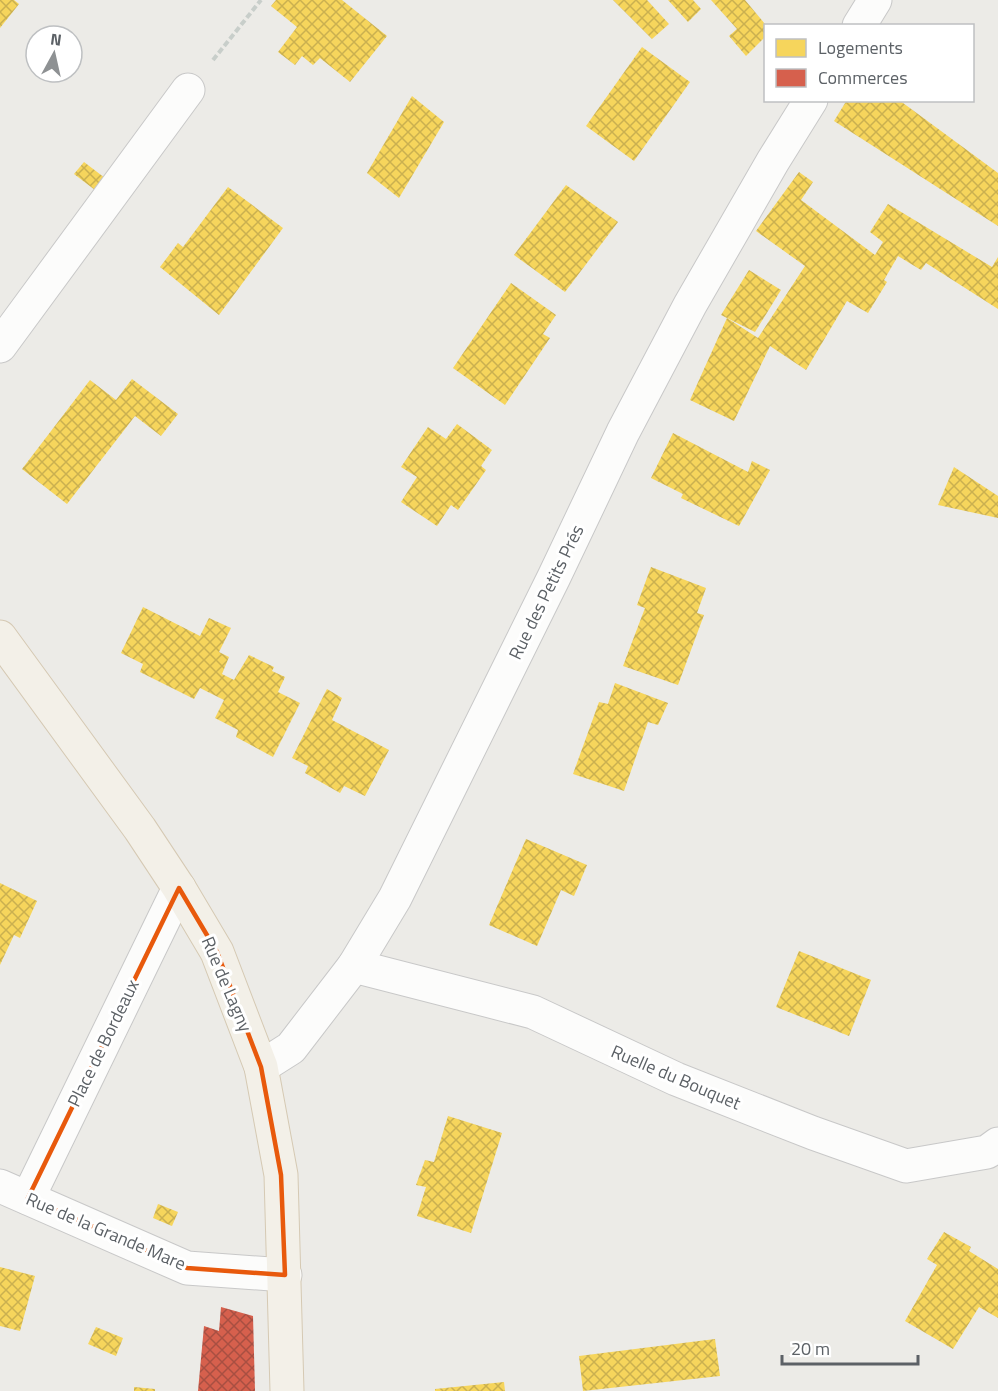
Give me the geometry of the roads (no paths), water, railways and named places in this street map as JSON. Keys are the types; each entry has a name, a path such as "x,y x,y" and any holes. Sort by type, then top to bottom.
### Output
{"main road":[{"name":"Rue de Lagny","path":"0,637 140,829 179,888 217,952 261,1067 281,1175 287,1391"}],"street":[{"path":"860,24 875,0"},
{"path":"0,346 188,90"},
{"name":"Rue des Petits Prés","path":"261,1067 291,1048 354,966 395,898 554,577 622,432 696,295 773,161 811,102"},
{"name":"Place de Bordeaux","path":"14,1192 179,888"},
{"name":"Ruelle du Bouquet","path":"354,966 533,1012 676,1079 813,1133 906,1166 987,1152 998,1144"},
{"name":"Rue de la Grande Mare","path":"14,1192 187,1268 285,1275"}]}
